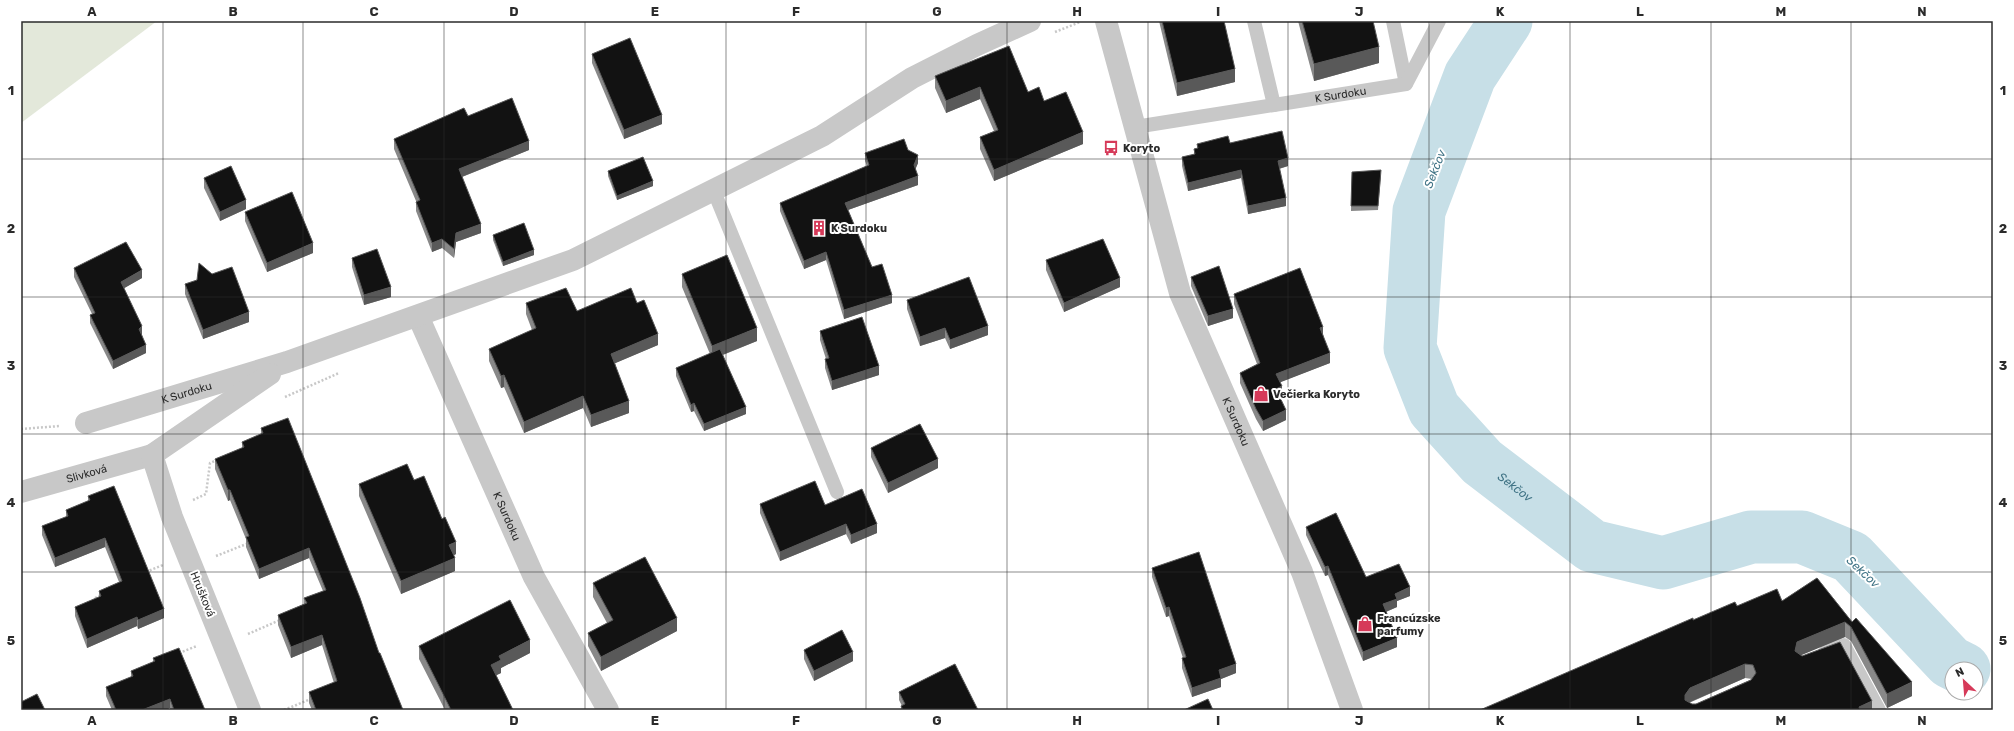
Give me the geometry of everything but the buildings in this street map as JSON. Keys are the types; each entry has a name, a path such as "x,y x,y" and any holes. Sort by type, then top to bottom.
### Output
{"street":[{"name":"K Surdoku","path":"86,423 287,362 573,260 822,136 912,78 1030,21"},
{"name":"K Surdoku","path":"1106,21 1180,293 1302,572 1352,710"},
{"name":"K Surdoku","path":"418,316 534,577 608,710"},
{"name":"K Surdoku","path":"152,455 287,362"},
{"name":"Hrušková","path":"152,455 172,517 250,710"},
{"name":"Slivková","path":"21,492 152,455"}],"lane":[{"path":"1254,21 1274,105"},
{"path":"1393,21 1406,84"},
{"path":"1406,84 1440,21"},
{"name":"K Surdoku","path":"1135,127 1406,84"},
{"path":"713,189 837,492"},
{"path":"1815,656 1844,644 1880,710"}],"path":[{"path":"21,429 86,423"},
{"path":"189,502 206,494 210,463 223,458"},
{"path":"210,558 252,541"},
{"path":"144,573 166,564"},
{"path":"95,598 102,595"},
{"path":"242,637 283,619"},
{"path":"176,654 198,646"},
{"path":"284,710 314,697"}],"shaded area":[{"path":"21,21 157,21 21,123"}],"waterway":[{"name":"Sekčov","path":"1506,21 1470,76 1419,211 1410,348 1434,409 1482,462 1592,546 1663,563 1751,537 1802,537 1851,557 1949,661"}],"place":[{"name":"Koryto","path":"1111,148"},
{"name":"K Surdoku","path":"819,228"},
{"name":"Večierka Koryto","path":"1261,394"},
{"name":"Francúzske parfumy","path":"1365,624"}]}
